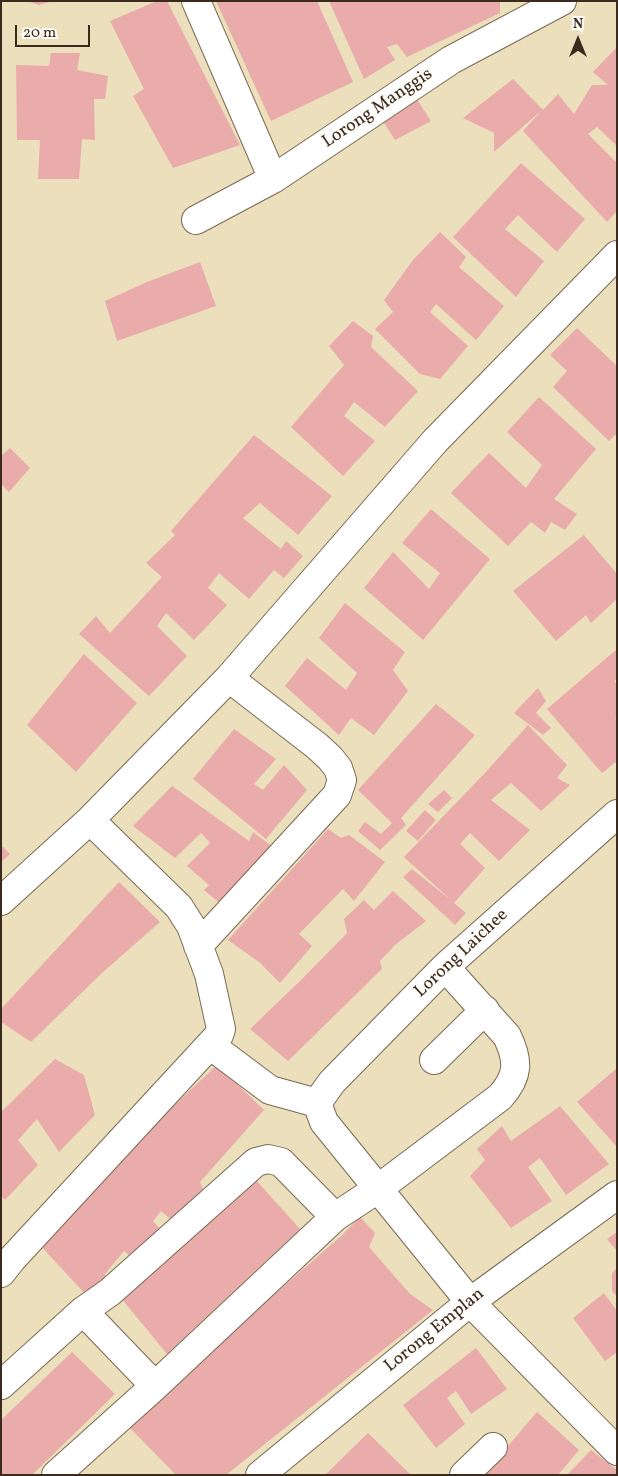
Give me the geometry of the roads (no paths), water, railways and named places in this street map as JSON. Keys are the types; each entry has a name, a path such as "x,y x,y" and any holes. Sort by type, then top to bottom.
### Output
{"street":[{"path":"196,1 273,180"},
{"name":"Lorong Manggis","path":"196,220 273,180 452,60 562,1"},
{"path":"1,901 90,820 229,678 435,441 617,254"},
{"path":"198,946 337,795 342,780 338,768 317,746 229,678"},
{"name":"Lorong Laichee","path":"317,1103 332,1082 445,967 617,814"},
{"path":"1,1273 219,1035 221,1022 208,974 191,926 179,907 90,820"},
{"path":"56,1475 155,1386 335,1217 379,1188 500,1097 510,1085 515,1068 514,1050 507,1036 445,967"},
{"path":"434,1060 485,1010"},
{"path":"210,1045 270,1090 317,1103 324,1122 470,1302 617,1452"},
{"path":"3,1380 83,1311 110,1292 256,1162 268,1159 281,1162 335,1217"},
{"name":"Lorong Emplan","path":"260,1475 470,1302 617,1195"},
{"path":"83,1311 155,1386"},
{"path":"464,1475 492,1447"}]}
